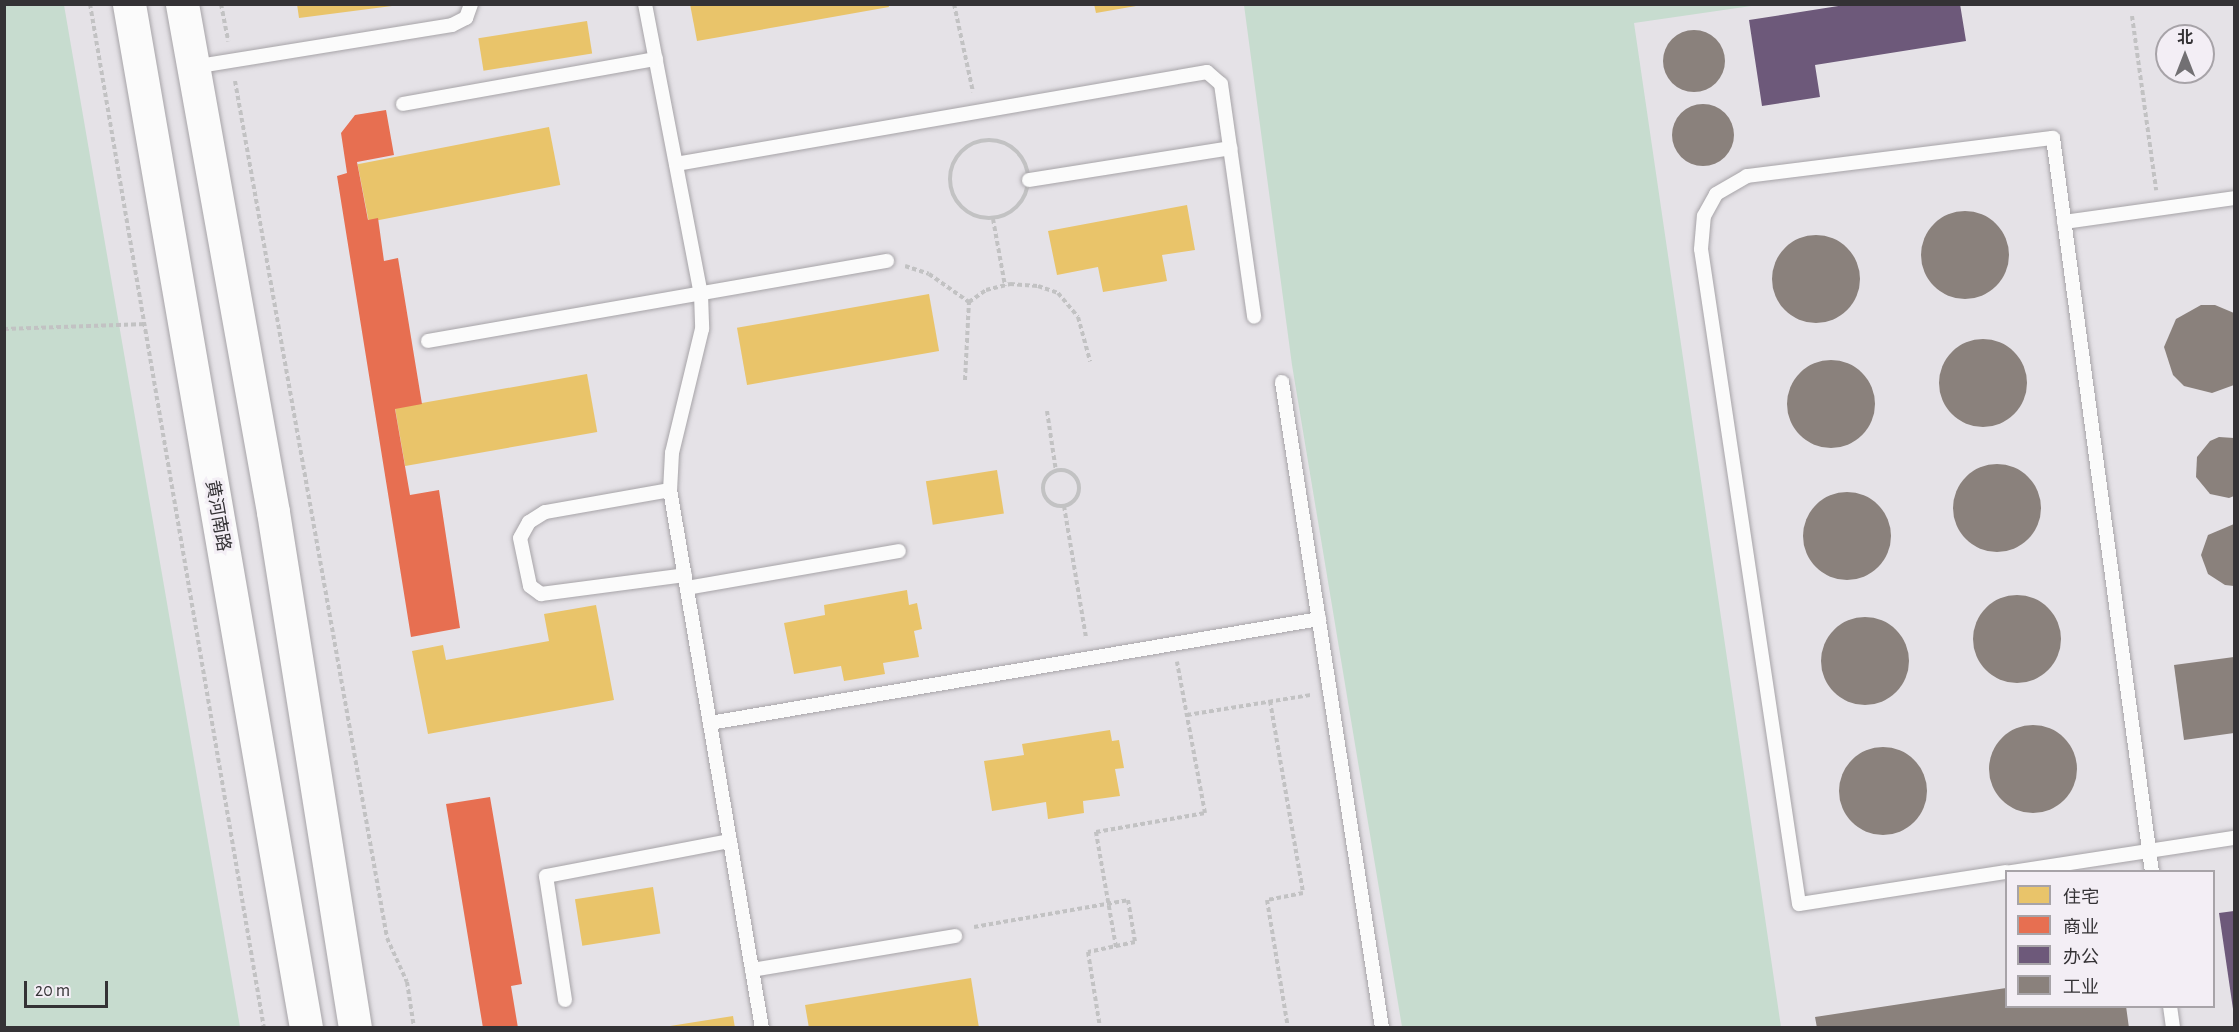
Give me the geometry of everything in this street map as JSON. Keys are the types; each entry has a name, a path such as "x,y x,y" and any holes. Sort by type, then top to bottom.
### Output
{"main road":[{"name":"黄河南路","path":"129,4 306,1028"},
{"path":"182,4 273,512 355,1028"}],"lane":[{"path":"193,67 452,25 466,18 471,4"},
{"path":"645,4 701,294 702,329 672,453 670,490 762,1028"},
{"path":"403,104 656,59"},
{"path":"676,164 1207,72 1221,84 1254,317"},
{"path":"2005,873 1799,904 1701,249 1704,216 1716,194 1747,176 2053,138 2152,870"},
{"path":"1029,180 1230,148"},
{"path":"2064,222 2235,198"},
{"path":"429,341 887,261"},
{"path":"1282,382 1382,1028"},
{"path":"670,490 545,512 529,522 520,538 530,586 541,594 686,582 899,551"},
{"path":"710,723 1319,619"},
{"path":"2022,870 2235,838"},
{"path":"565,1000 546,876 730,841"},
{"path":"752,970 955,936"},
{"path":"2170,1008 2173,1028"}],"path":[{"path":"90,4 264,1028"},
{"path":"221,4 387,938 407,982 414,1028"},
{"path":"954,4 977,112"},
{"path":"2132,16 2159,209"},
{"path":"984,140 998,140 1020,154 1029,180 1022,201 1014,210 993,219 967,212 951,190 952,163 960,152 984,140"},
{"path":"993,219 1005,286"},
{"path":"887,261 929,274 969,302"},
{"path":"969,302 986,290 1005,286 1038,286 1058,293 1078,317 1090,360"},
{"path":"965,380 969,302"},
{"path":"4,330 146,324"},
{"path":"1047,411 1056,471"},
{"path":"1056,471 1072,474 1079,484 1077,495 1064,506"},
{"path":"1056,471 1043,483 1044,494 1052,503 1064,506"},
{"path":"1064,506 1090,658"},
{"path":"1116,947 1096,832 1205,813 1174,644"},
{"path":"1187,715 1330,692"},
{"path":"1270,701 1303,893 1268,900 1288,1028"},
{"path":"955,936 960,929 1128,900 1135,942 1088,952 1101,1028"}],"green space":[{"path":"5,4 64,5 240,1027 5,1027"},
{"path":"1244,5 1758,5 1634,23 1781,1027 1402,1027 1292,365"}],"building: 住宅":[{"path":"297,4 392,4 392,6 299,18"},
{"path":"690,4 888,4 889,7 697,41"},
{"path":"1094,4 1136,4 1136,6 1096,13"},
{"path":"587,21 592,54 484,71 478,38"},
{"path":"549,127 560,185 369,222 358,164"},
{"path":"1187,205 1195,250 1162,255 1167,281 1103,292 1098,267 1057,275 1048,231"},
{"path":"929,294 939,351 747,385 737,328"},
{"path":"587,374 597,432 405,466 395,408"},
{"path":"997,470 1004,513 933,525 926,481"},
{"path":"907,590 909,605 917,603 922,629 914,631 919,657 883,663 885,674 844,681 841,666 794,674 784,623 825,615 824,605"},
{"path":"596,605 614,700 428,734 412,651 443,645 446,660 549,641 544,614"},
{"path":"1110,730 1112,741 1119,740 1124,768 1115,769 1120,796 1083,801 1084,813 1048,819 1046,802 992,811 984,761 1024,755 1022,744"},
{"path":"653,887 660,933 582,946 575,899"},
{"path":"971,978 979,1028 809,1028 805,1005"},
{"path":"733,1016 735,1028 670,1028 670,1026"}],"building: 商业":[{"path":"386,110 394,155 357,162 368,220 378,218 384,261 398,258 422,404 395,409 410,495 439,490 460,628 411,637 337,176 347,173 341,133 355,115"},
{"path":"490,797 522,984 511,986 518,1028 483,1028 446,804"}],"building: 办公":[{"path":"1851,4 1960,4 1966,41 1815,65 1820,97 1762,106 1749,20"},
{"path":"2234,911 2234,1009 2233,1009 2219,913"}],"building: 工业":[{"path":"1694,30 1706,32 1716,39 1723,49 1725,61 1723,73 1716,83 1706,90 1694,92 1682,90 1672,83 1665,73 1663,61 1665,49 1672,39 1682,32"},
{"path":"1703,104 1715,106 1725,113 1732,123 1734,135 1732,147 1725,157 1715,164 1703,166 1691,164 1681,157 1674,147 1672,135 1674,123 1681,113 1691,106"},
{"path":"1965,211 1990,218 2002,230 2009,255 2002,280 1990,292 1965,299 1940,292 1928,280 1921,255 1928,230 1940,218"},
{"path":"1816,235 1841,242 1853,254 1860,279 1853,304 1841,316 1816,323 1791,316 1779,304 1772,279 1779,254 1791,242"},
{"path":"2201,305 2215,305 2234,313 2234,385 2212,393 2184,386 2173,375 2164,347 2176,319"},
{"path":"1983,339 2008,346 2020,358 2027,383 2020,408 2008,420 1983,427 1958,420 1946,408 1939,383 1946,358 1958,346"},
{"path":"1831,360 1856,367 1868,379 1875,404 1868,429 1856,441 1831,448 1806,441 1794,429 1787,404 1794,379 1806,367"},
{"path":"2219,437 2234,438 2234,496 2229,498 2210,494 2196,477 2197,457 2210,441"},
{"path":"1997,464 2022,471 2034,483 2041,508 2034,533 2022,545 1997,552 1972,545 1960,533 1953,508 1960,483 1972,471"},
{"path":"1847,492 1872,499 1884,511 1891,536 1884,561 1872,573 1847,580 1822,573 1810,561 1803,536 1810,511 1822,499"},
{"path":"2234,524 2234,586 2225,585 2208,574 2201,555 2208,535"},
{"path":"2017,595 2042,602 2054,614 2061,639 2054,664 2042,676 2017,683 1992,676 1980,664 1973,639 1980,614 1992,602"},
{"path":"1865,617 1890,624 1902,636 1909,661 1902,686 1890,698 1865,705 1840,698 1828,686 1821,661 1828,636 1840,624"},
{"path":"2234,657 2234,733 2184,740 2174,665"},
{"path":"2033,725 2058,732 2070,744 2077,769 2070,794 2058,806 2033,813 2008,806 1996,794 1989,769 1996,744 2008,732"},
{"path":"1883,747 1908,754 1920,766 1927,791 1920,816 1908,828 1883,835 1858,828 1846,816 1839,791 1846,766 1858,754"},
{"path":"2005,988 2005,1008 2126,1008 2129,1028 1817,1028 1815,1017"}]}
